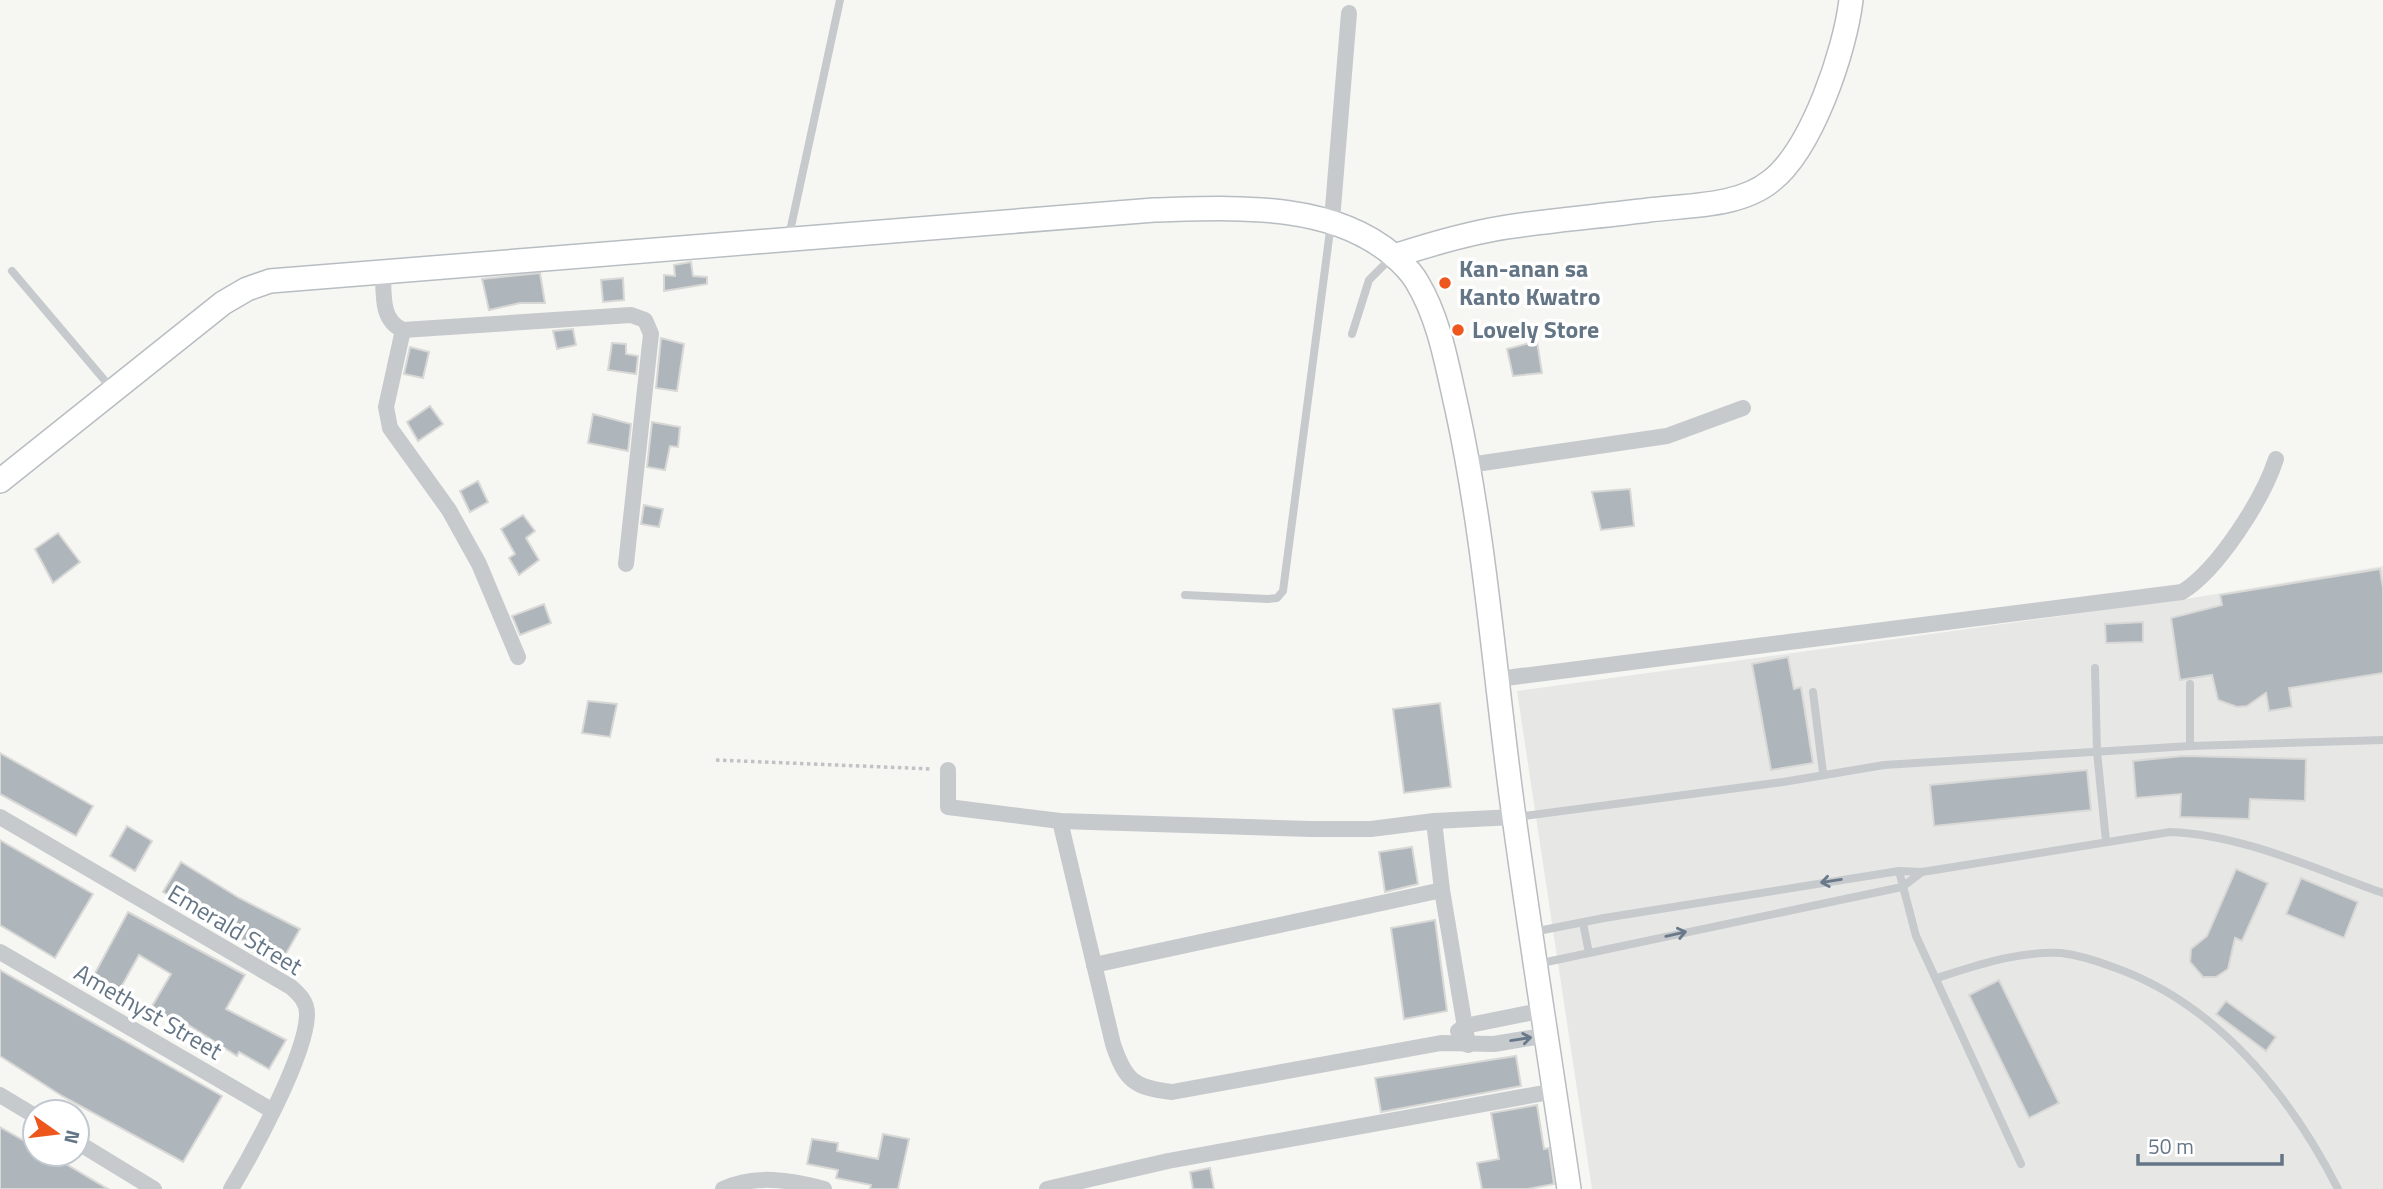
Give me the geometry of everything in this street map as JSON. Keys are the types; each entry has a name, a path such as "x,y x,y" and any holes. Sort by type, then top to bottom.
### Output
{"street":[{"path":"1394,256 1463,235 1506,227 1708,203 1745,195 1771,182 1790,163 1813,122 1837,66 1851,0"},
{"path":"1332,220 1349,13"},
{"path":"0,481 223,303 247,289 300,276 1154,210 1242,210 1332,220 1363,234 1394,256 1416,280 1431,311 1445,355 1469,465 1514,817 1569,1189"},
{"path":"383,271 387,315 396,327 403,330 631,314 645,320 651,334 626,564"},
{"path":"403,330 386,407 390,428 449,510 479,564 518,657"},
{"path":"1469,465 1667,436 1743,408"},
{"path":"1498,678 2182,592 2205,571 2245,520 2266,488 2276,459"},
{"path":"948,769 948,807 1060,821 1371,829 1434,821 1514,817"},
{"name":"Emerald Street","path":"0,817 291,987 301,996 307,1014 304,1032 273,1111 231,1189"},
{"path":"1060,821 1122,1069 1135,1084 1172,1092 1441,1043 1468,1045 1548,1035"},
{"path":"1434,821 1442,890 1468,1045"},
{"path":"1094,965 1442,890"},
{"name":"Amethyst Street","path":"0,952 273,1111"},
{"path":"1441,1043 1465,1027 1544,1010"},
{"path":"1047,1189 1168,1161 1555,1091"},
{"path":"0,1095 21,1108"},
{"path":"91,1151 154,1189"},
{"path":"723,1189 751,1180 795,1181 824,1189"}],"lane":[{"path":"788,238 840,0"},
{"path":"1185,595 1268,599 1277,598 1283,591 1332,220"},
{"path":"1352,334 1369,280 1394,256"},
{"path":"12,271 112,389"},
{"path":"2095,668 2097,752 2106,841"},
{"path":"2190,684 2190,746"},
{"path":"1813,692 1823,773"},
{"path":"1514,817 1783,782 1823,773 1884,765 2190,746 2383,740"},
{"path":"1532,932 1899,871 1922,872 2170,832 2204,833 2231,839 2383,893"},
{"path":"1899,871 1916,936 2021,1164"},
{"path":"1537,964 1902,887 1922,872"},
{"path":"1583,923 1589,953"},
{"path":"1937,978 1996,959 2063,953 2096,961 2161,987 2232,1041 2275,1087 2318,1150 2338,1189"}],"path":[{"path":"716,760 948,769"}],"shaded area":[{"path":"2383,566 2383,1189 1592,1189 1517,691 2192,598"}],"building":[{"path":"691,262 693,276 707,277 707,284 664,291 664,275 675,276 674,265"},
{"path":"540,273 545,303 520,303 489,310 482,279"},
{"path":"623,278 624,300 603,302 601,280"},
{"path":"573,329 576,345 557,349 553,331"},
{"path":"661,338 684,344 677,391 656,388"},
{"path":"1537,341 1542,373 1513,376 1507,349"},
{"path":"612,343 626,344 626,354 638,356 636,374 608,370"},
{"path":"410,347 429,352 423,378 404,374"},
{"path":"430,406 443,424 418,441 407,422"},
{"path":"593,414 631,424 628,451 588,443"},
{"path":"652,422 680,427 678,447 670,446 665,470 647,467"},
{"path":"478,481 488,502 470,512 460,491"},
{"path":"1630,489 1634,526 1601,530 1592,492"},
{"path":"644,505 663,509 659,527 641,524"},
{"path":"523,515 535,531 526,538 539,560 519,575 509,558 515,554 501,529"},
{"path":"58,533 80,562 53,583 35,549"},
{"path":"2380,569 2383,588 2383,673 2289,688 2292,707 2269,711 2266,693 2247,706 2237,707 2218,700 2212,675 2180,680 2171,618 2222,605 2220,595"},
{"path":"544,604 551,623 520,635 512,616"},
{"path":"2143,622 2143,642 2106,643 2105,624"},
{"path":"1788,657 1794,689 1801,687 1813,763 1771,770 1752,664"},
{"path":"588,701 617,704 610,737 582,733"},
{"path":"1440,703 1451,787 1404,793 1393,709"},
{"path":"0,753 93,806 76,836 0,794"},
{"path":"2183,756 2306,759 2305,801 2250,799 2249,819 2180,817 2181,794 2136,798 2133,761"},
{"path":"2087,770 2091,810 1934,826 1930,785"},
{"path":"127,826 152,841 135,871 110,856"},
{"path":"0,840 93,894 55,958 0,925"},
{"path":"1412,847 1418,884 1385,892 1379,852"},
{"path":"181,862 239,898 300,929 279,966 250,950 252,946 163,892"},
{"path":"2236,869 2268,883 2242,941 2235,938 2228,969 2216,977 2203,977 2190,962 2191,949 2207,936"},
{"path":"2301,878 2358,902 2344,938 2286,914"},
{"path":"128,912 245,975 226,1009 286,1040 269,1069 239,1052 237,1056 179,1019 177,1023 151,1008 171,974 139,955 120,989 94,975"},
{"path":"1435,920 1447,1011 1404,1019 1391,928"},
{"path":"0,970 222,1096 183,1162 91,1112 91,1098 66,1098 0,1056"},
{"path":"1999,980 2059,1103 2029,1118 1969,995"},
{"path":"2226,1001 2276,1037 2266,1051 2216,1014"},
{"path":"1516,1056 1521,1086 1381,1112 1375,1078"},
{"path":"1537,1105 1544,1149 1549,1148 1554,1184 1528,1189 1482,1189 1477,1163 1499,1159 1491,1113"},
{"path":"0,1127 21,1139 21,1168 73,1168 108,1189 0,1189"},
{"path":"883,1134 909,1139 898,1189 870,1189 871,1185 836,1178 838,1170 807,1164 812,1139 838,1143 837,1151 878,1159"},
{"path":"1210,1168 1214,1189 1193,1189 1190,1172"}],"place":[{"name":"Kan-anan sa Kanto Kwatro","path":"1445,283"},
{"name":"Lovely Store","path":"1458,330"}]}
